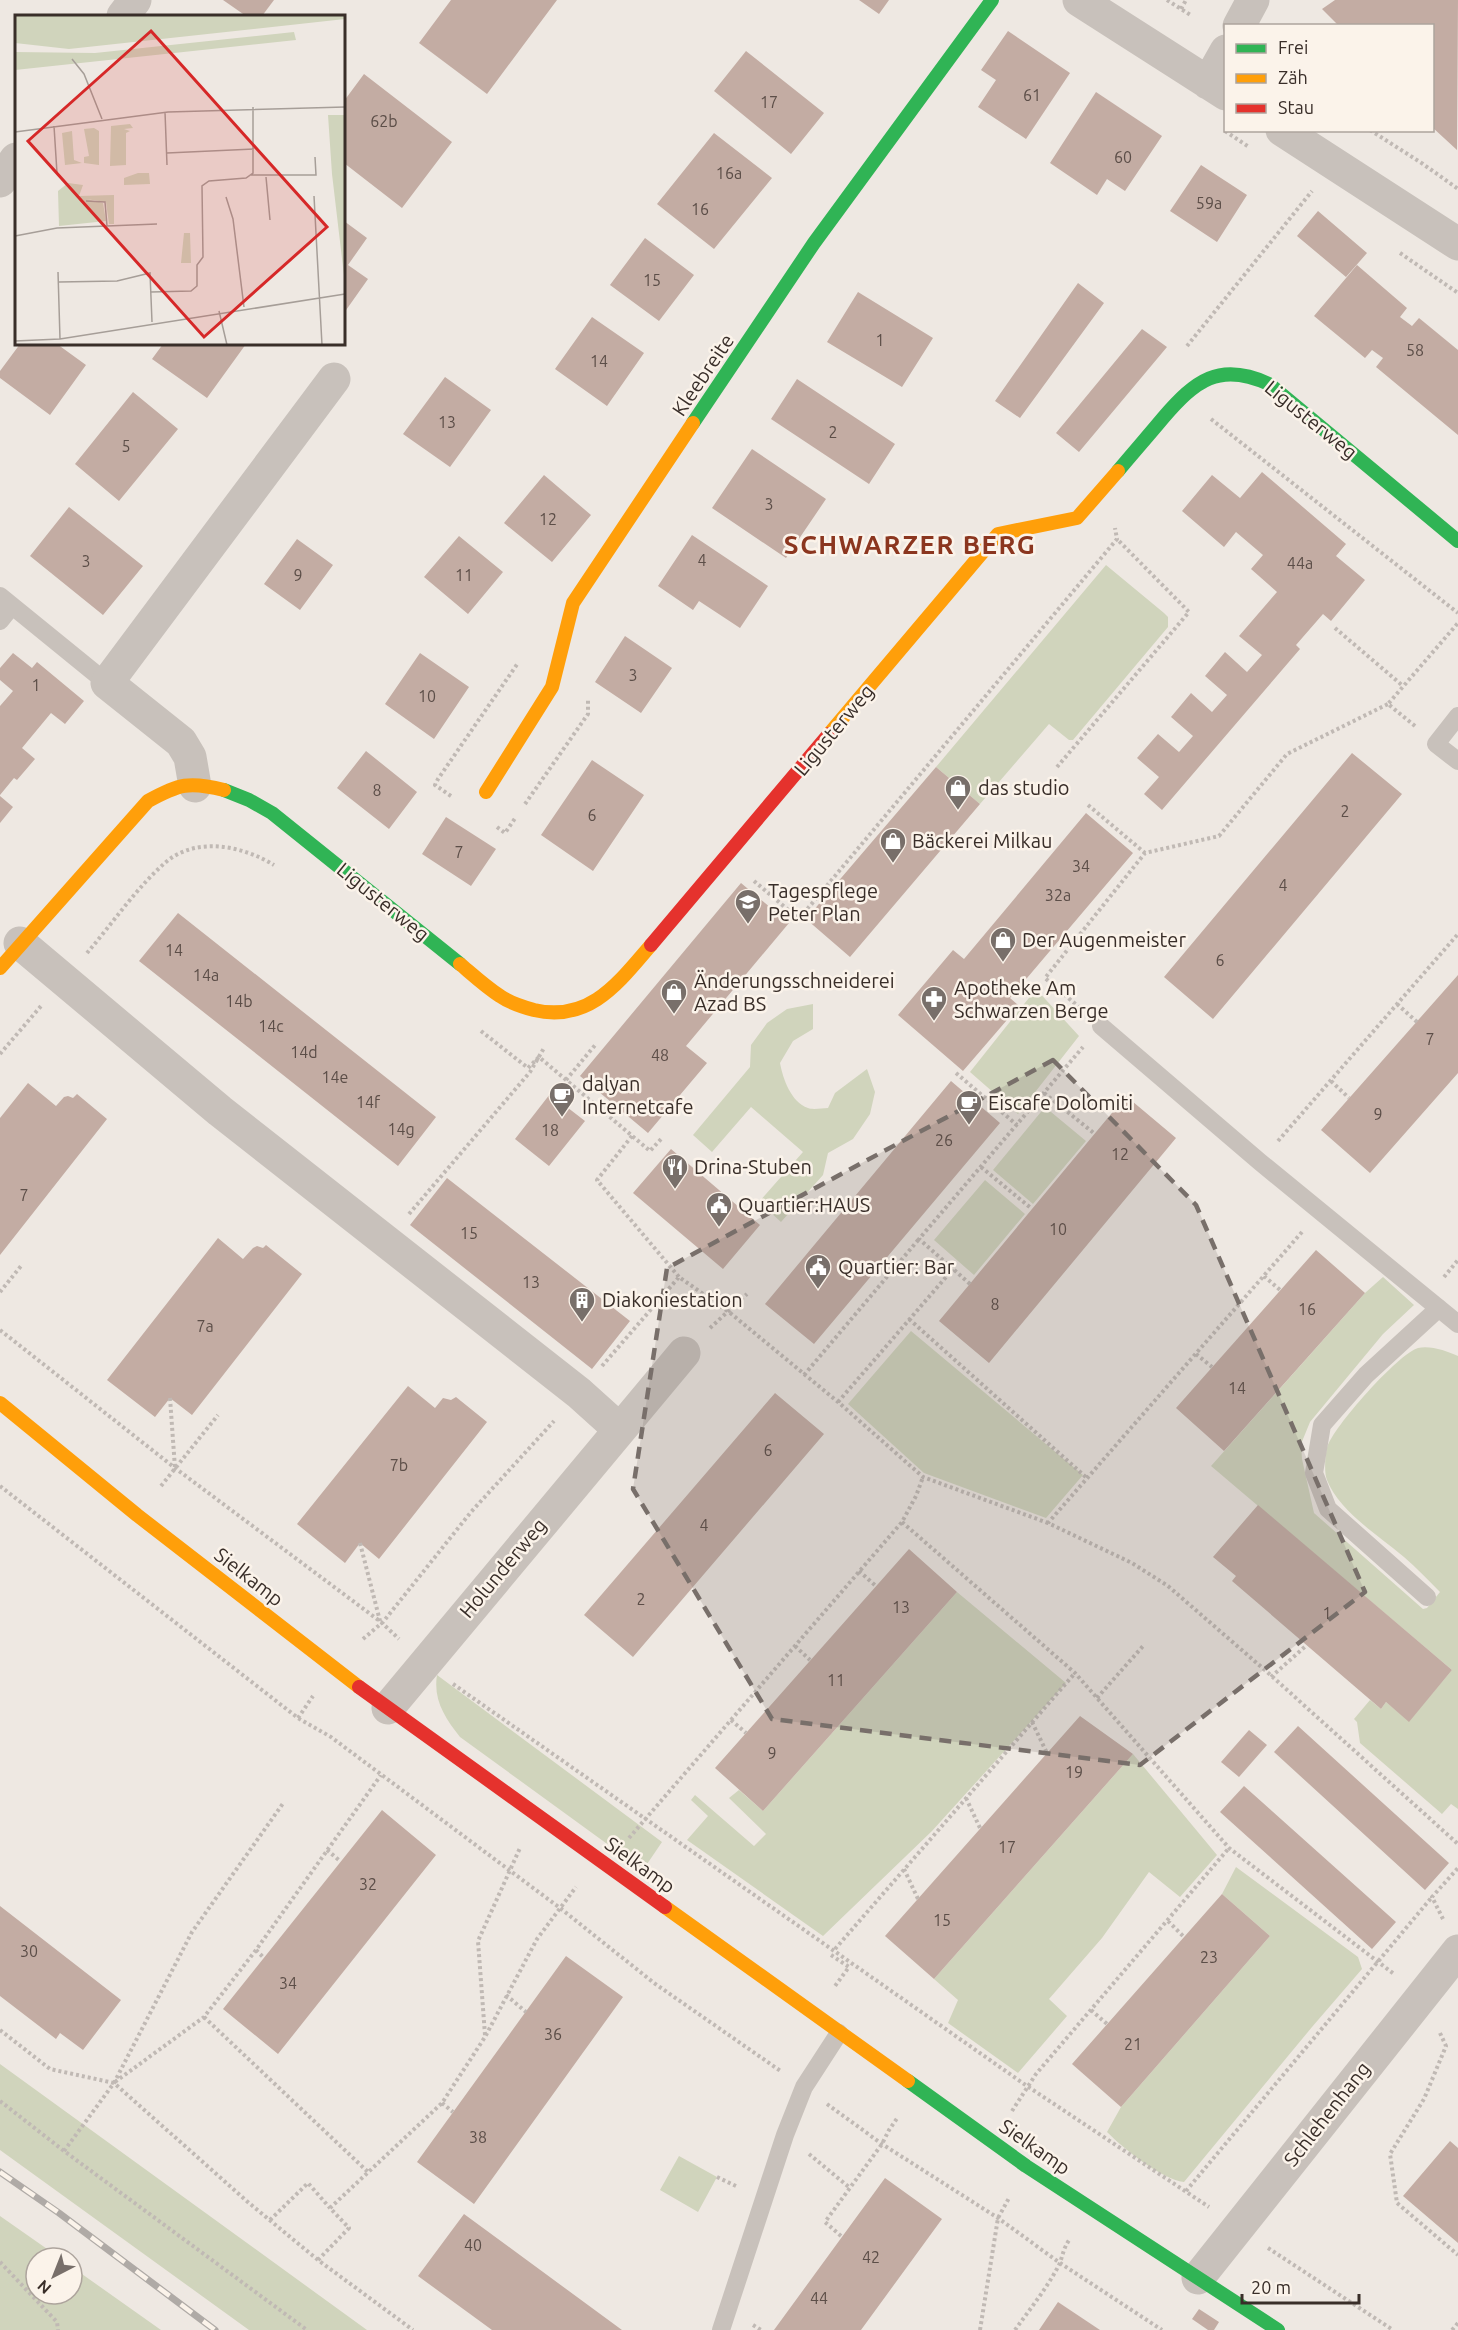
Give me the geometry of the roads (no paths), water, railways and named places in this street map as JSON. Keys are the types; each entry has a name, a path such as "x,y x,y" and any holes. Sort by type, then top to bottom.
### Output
{"street":[{"path":"124,15 135,0"},
{"name":"Kleebreite","path":"486,792 552,687 573,603 814,243 992,0"},
{"path":"1079,0 1217,89 1224,59"},
{"path":"1240,24 1253,0"},
{"path":"1285,132 1458,244"},
{"path":"0,181 15,160"},
{"name":"Ligusterweg","path":"619,1429 579,1393 220,1111 63,980 10,955 148,801 171,787 195,786 224,788 247,797 272,813 501,997 519,1006 540,1012 566,1011 586,1006 611,988 633,966 998,534 1077,518 1185,393 1202,380 1225,374 1249,374 1269,384 1458,541"},
{"path":"195,786 190,757 181,742 107,683 334,380"},
{"name":"Holunderweg","path":"388,1708 684,1353"},
{"name":"Sielkamp","path":"0,1403 137,1515 388,1708 1026,2166 1278,2330"},
{"name":"Schlehenhang","path":"1198,2278 1422,1995 1453,1939"}],"lane":[{"path":"0,621 6,601 107,683"},
{"path":"1458,716 1436,744 1458,761"},
{"path":"1101,1026 1260,1162 1458,1324"},
{"path":"1427,1597 1328,1509 1314,1473 1322,1425 1366,1375 1439,1308"},
{"path":"721,2330 763,2198 804,2087 839,2033"}],"railway":[{"path":"0,2172 59,2213 215,2330"}],"place":[{"name":"das studio","path":"958,811"},
{"name":"Bäckerei Milkau","path":"893,864"},
{"name":"Tagespflege Peter Plan","path":"748,925"},
{"name":"Der Augenmeister","path":"1003,963"},
{"name":"Änderungsschneiderei Azad BS","path":"674,1015"},
{"name":"Apotheke Am Schwarzen Berge","path":"934,1022"},
{"name":"dalyan Internetcafe","path":"562,1118"},
{"name":"Eiscafe Dolomiti","path":"969,1126"},
{"name":"Drina-Stuben","path":"675,1190"},
{"name":"Quartier:HAUS","path":"719,1228"},
{"name":"Quartier: Bar","path":"818,1290"},
{"name":"Diakoniestation","path":"582,1323"}],"district":[{"name":"SCHWARZER BERG","path":"910,545"}]}
